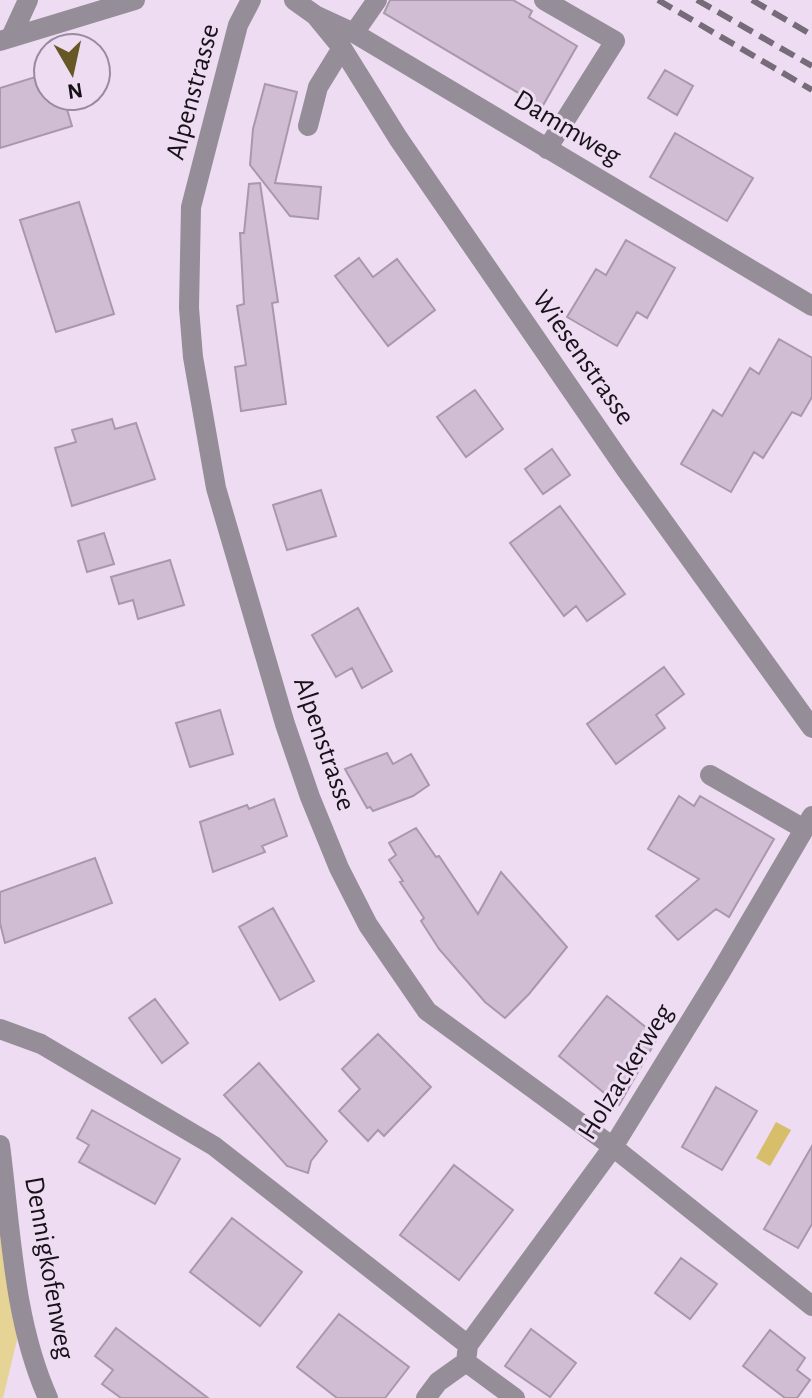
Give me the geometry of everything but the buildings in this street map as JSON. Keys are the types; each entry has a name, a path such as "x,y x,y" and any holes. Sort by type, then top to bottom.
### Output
{"street":[{"path":"5,39 28,0"},
{"path":"5,39 135,0"},
{"name":"Alpenstrasse","path":"251,0 238,25 191,207 189,308 193,357 216,488 285,724 339,868 368,925 427,1011 613,1147 812,1306"},
{"name":"Dammweg","path":"294,0 348,40 547,149 812,306"},
{"path":"308,126 318,87 377,0"},
{"path":"544,0 615,41 547,149"},
{"name":"Wiesenstrasse","path":"348,40 398,138 627,471 812,728"},
{"path":"710,775 808,822"},
{"name":"Holzackerweg","path":"426,1398 467,1354 613,1147 808,822"},
{"path":"0,1029 41,1044 214,1146 467,1354 515,1398"},
{"name":"Dennigkofenweg","path":"0,1145 23,1315 33,1361 48,1398"}],"shaded area":[{"path":"776,1122 791,1130 770,1166 756,1158"},
{"path":"0,1145 23,1315 3,1398 0,1398"}],"railway":[{"path":"658,0 812,90"},
{"path":"697,0 812,66"},
{"path":"752,0 812,35"}]}
